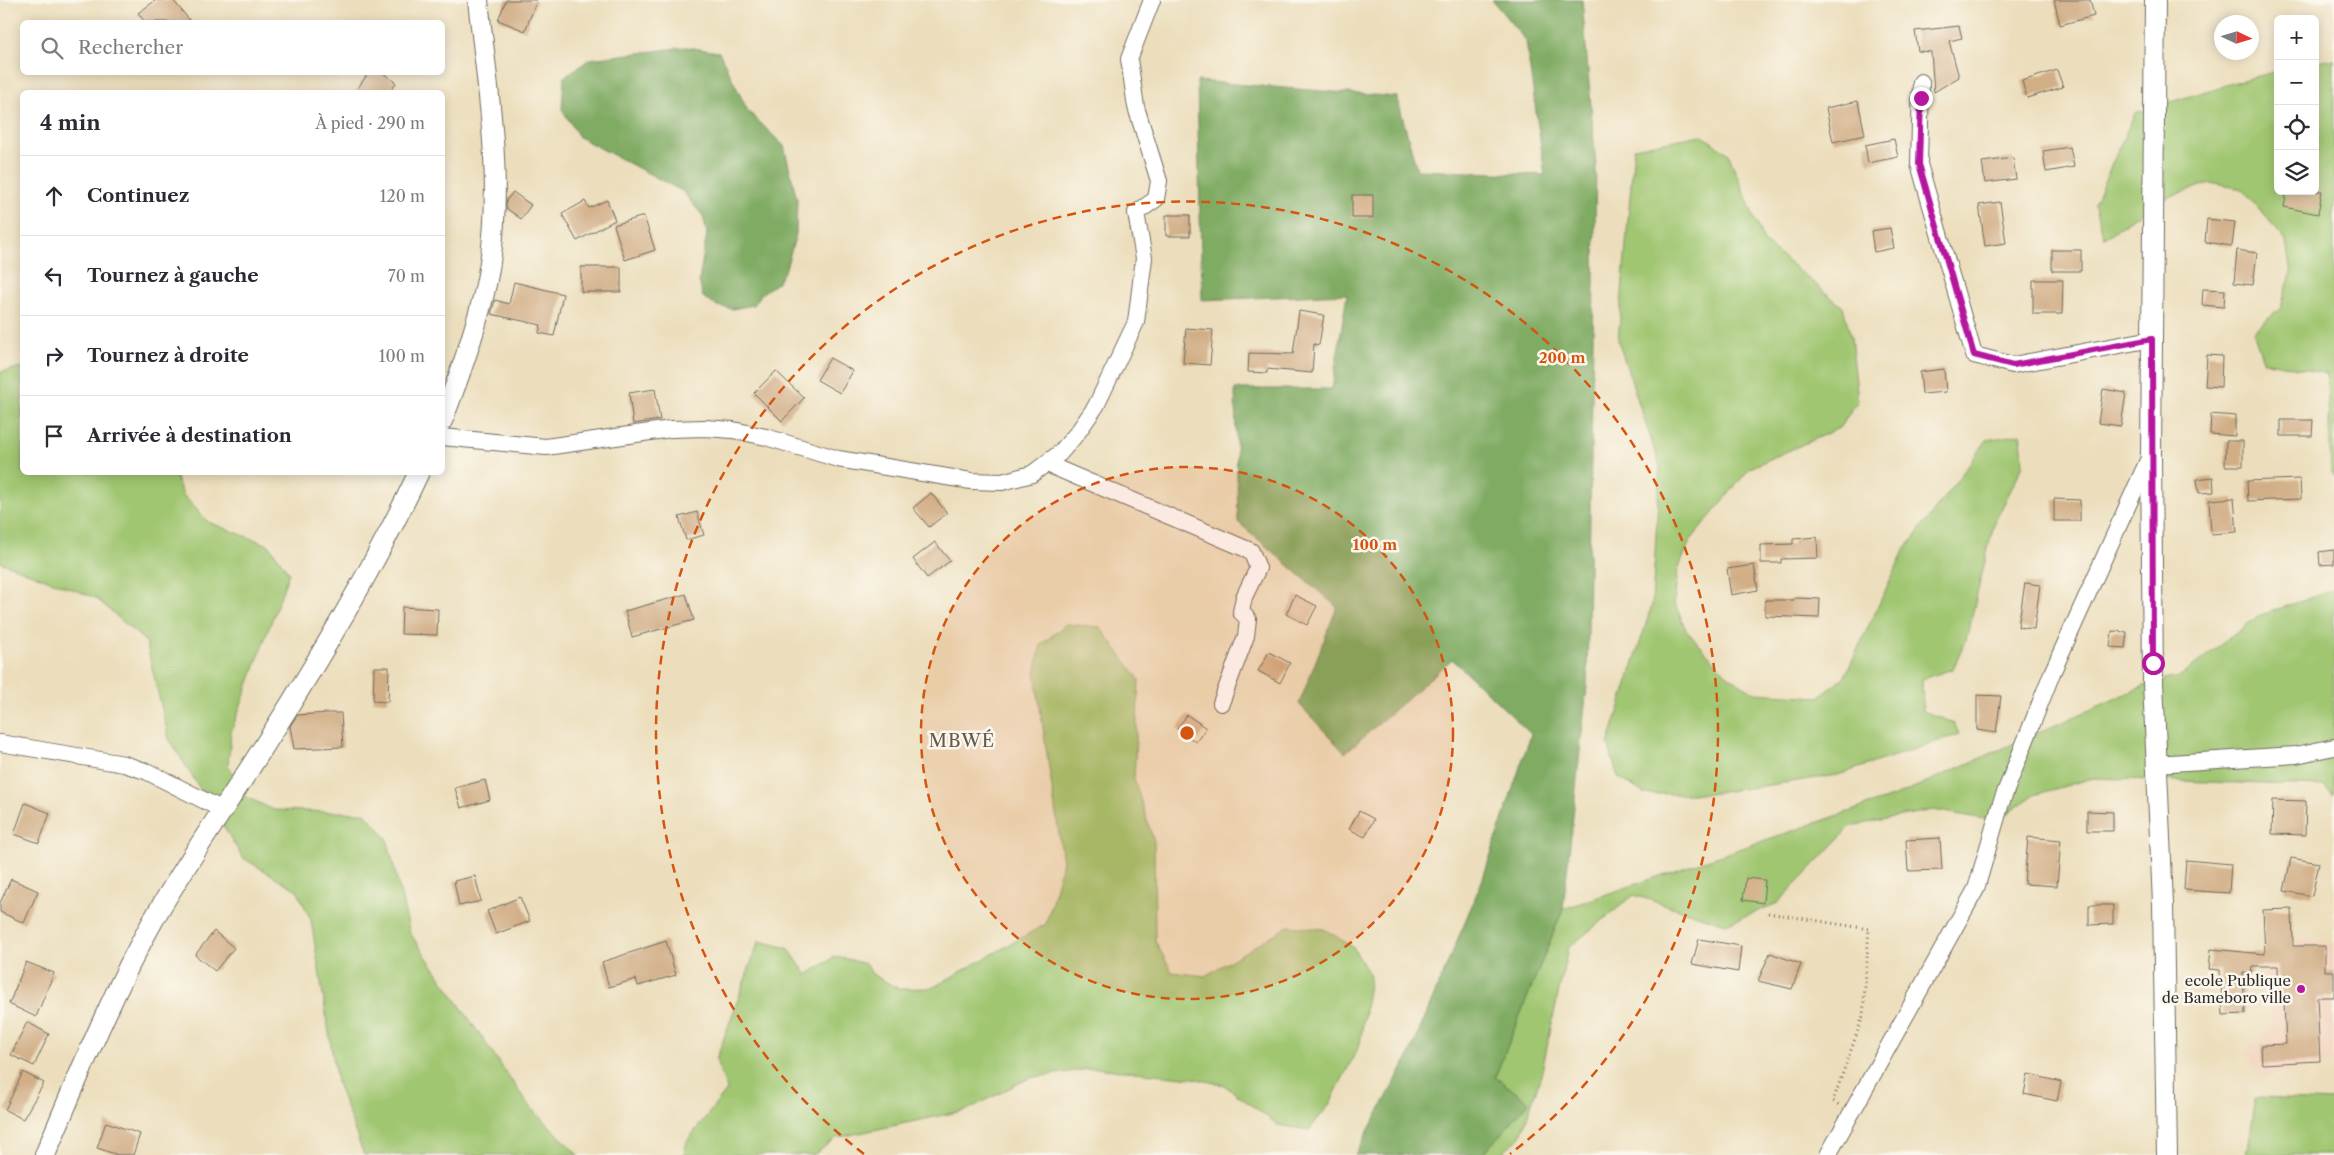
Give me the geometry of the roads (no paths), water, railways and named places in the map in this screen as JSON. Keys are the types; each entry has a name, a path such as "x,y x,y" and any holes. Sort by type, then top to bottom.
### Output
{"street":[{"path":"445,412 476,324 487,278 492,235 494,194 493,150 478,0"},
{"path":"445,437 546,447 671,429 733,430 766,437 838,459 971,482 1002,482 1032,474 1060,453 1078,432 1096,406 1136,322 1144,258 1136,213 1156,199 1159,181 1136,107 1129,59 1152,0"},
{"path":"2155,0 2151,454 2155,764 2163,904 2167,1155"},
{"path":"1922,82 1919,164 1974,355 2013,365 2152,339"},
{"path":"1828,1155 1976,889 2002,804 2052,673 2151,454"},
{"path":"1047,464 1251,551 1258,568 1244,597 1241,612 1248,619 1246,636 1221,704"},
{"path":"44,1155 140,944 174,885 345,615 371,569 418,475"},
{"path":"0,743 124,764 148,772 223,810"},
{"path":"2155,764 2296,755 2334,748"}],"place":[{"name":"ecole Publique de Bameboro ville","path":"2301,989"}],"district":[{"name":"MBWÉ","path":"962,741"}]}
